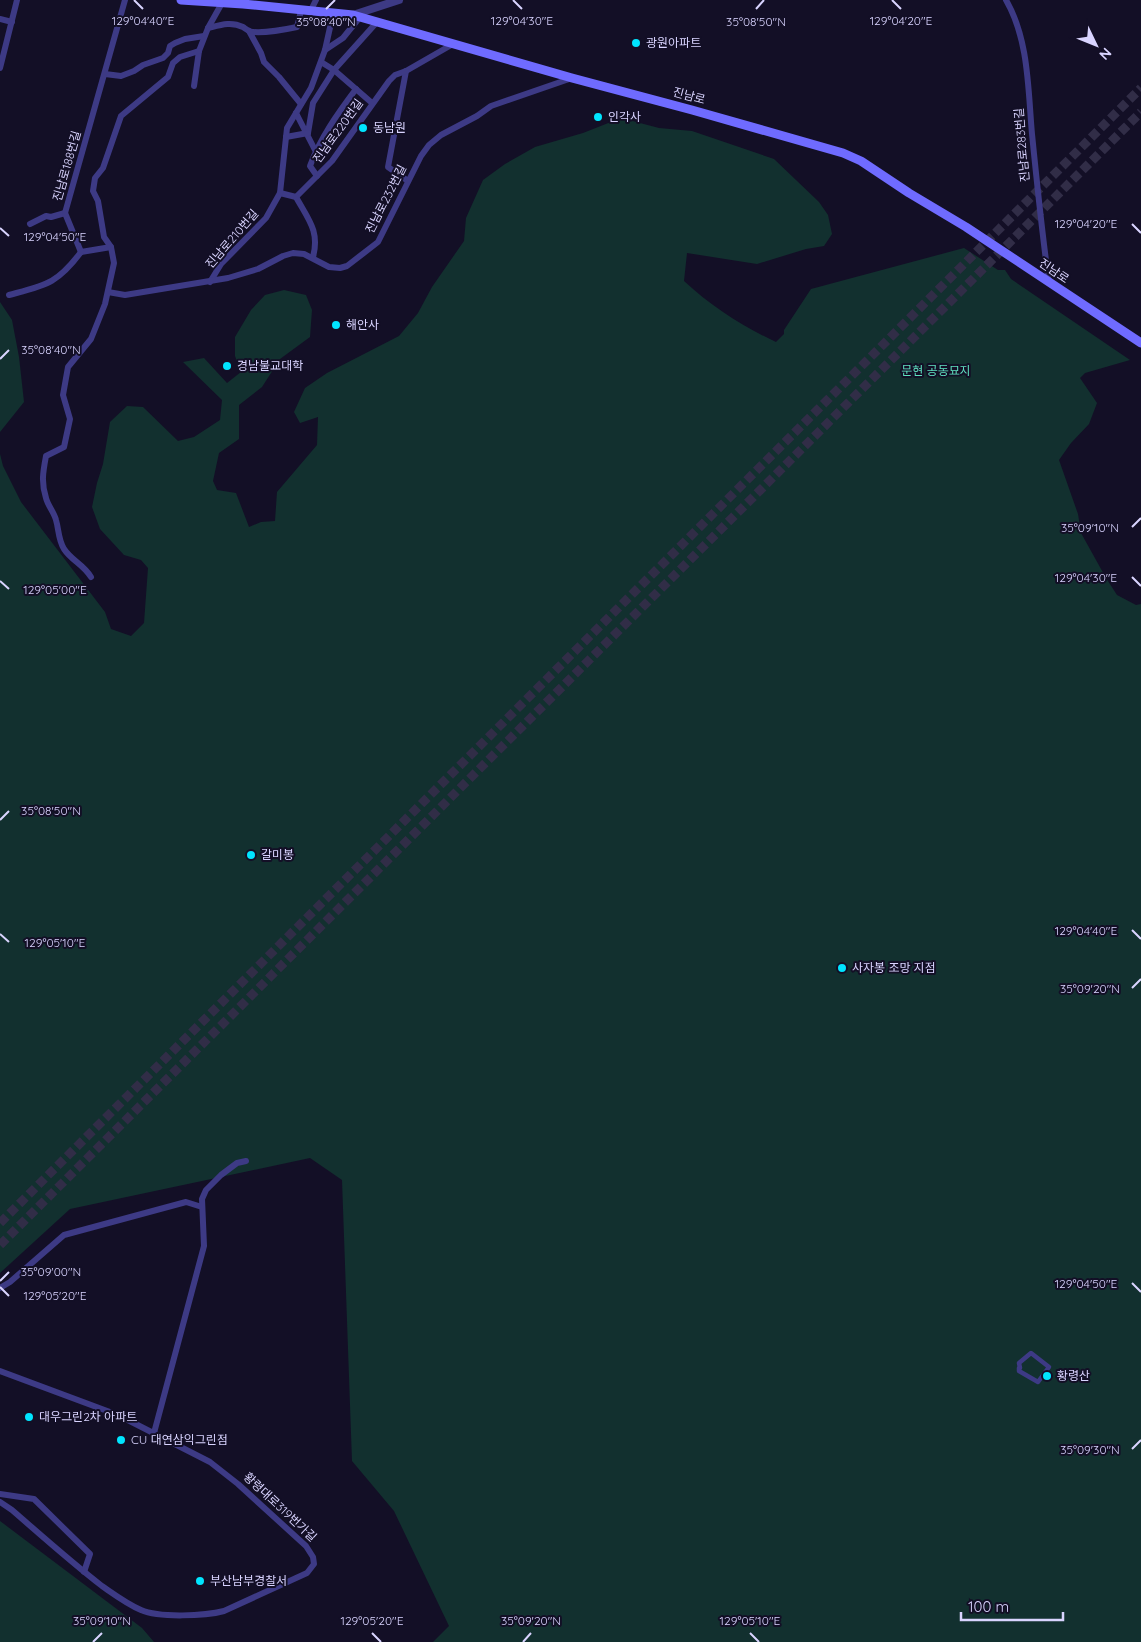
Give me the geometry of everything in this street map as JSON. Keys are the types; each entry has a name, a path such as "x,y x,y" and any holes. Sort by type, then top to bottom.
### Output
{"main road":[{"name":"진남로","path":"181,0 222,3 244,1 305,12 357,16 844,153 861,161 909,193 966,227 1141,342"}],"street":[{"path":"0,68 17,0"},
{"name":"진남로188번길","path":"81,252 64,213 126,0"},
{"path":"248,31 274,31 297,27 305,12 316,0"},
{"path":"325,50 343,38 357,16 399,0"},
{"name":"진남로283번길","path":"1006,0 1020,33 1028,76 1042,234 1049,283"},
{"path":"194,86 199,51 204,36 222,3"},
{"name":"진남로210번길","path":"210,282 222,264 266,218 280,193 287,128 311,88 325,50 334,14"},
{"path":"0,19 12,22"},
{"path":"308,132 313,103 334,70 377,22"},
{"path":"208,28 220,24 231,24 241,26 248,31 262,53 264,62 280,77 302,104"},
{"path":"105,74 121,76 162,58 168,53 170,46 175,42 204,36"},
{"name":"진남로220번길","path":"296,197 332,161 372,103 395,75 406,71 452,44"},
{"path":"91,577 85,567 75,561 65,550 60,540 56,520 46,498 42,480 46,456 64,447 70,419 64,395 68,367 91,339 108,292 114,263 111,247 104,238 98,201 93,191 95,178 103,168 121,116 168,77 173,63 180,58 199,51"},
{"path":"321,62 334,70 372,103"},
{"path":"406,71 388,167 408,181"},
{"name":"진남로232번길","path":"108,292 125,296 210,282 258,269 292,253 313,257 323,264 340,268 347,266 372,248 384,234 408,181 429,145 441,135 477,116 491,106 572,78"},
{"path":"317,176 310,166 316,150 345,103 356,89"},
{"path":"296,113 308,132 316,150"},
{"path":"286,137 308,132"},
{"path":"280,193 296,197 313,228 317,244 313,257"},
{"path":"30,224 46,216 51,217 64,213"},
{"path":"9,295 56,280 81,252 111,247"},
{"path":"154,1433 204,1246 202,1199 206,1190 224,1172 237,1163 246,1161"},
{"path":"0,1288 10,1282 64,1235 186,1202 202,1208"},
{"path":"1031,1353 1049,1367 1038,1382 1019,1371 1019,1363 1031,1353"},
{"name":"황령대로319번가길","path":"0,1371 118,1415 210,1462 238,1484 306,1546 314,1560 312,1569 307,1573 224,1611 200,1615 143,1611 126,1602 84,1572 12,1510 0,1502"},
{"path":"0,1494 34,1499 90,1554 84,1572"}],"green space":[{"name":"황령산","path":"621,118 659,128 692,131 774,159 819,202 828,215 832,234 824,246 806,249 757,264 687,253 684,281 728,315 776,342 784,334 784,330 811,289 964,248 998,270 1005,270 1011,279 1130,360 1085,373 1080,378 1097,403 1089,424 1071,443 1059,460 1078,514 1081,533 1106,578 1117,595 1136,605 1141,604 1141,1642 433,1642 449,1626 394,1511 352,1461 342,1180 310,1158 70,1209 0,1273 0,454 3,466 21,502 105,612 111,629 131,636 144,623 148,568 141,560 124,555 100,529 92,507 103,464 110,422 127,406 143,407 178,441 194,437 220,420 222,400 183,362 204,358 227,383 241,372 235,356 235,337 251,310 265,295 284,290 306,295 312,310 310,337 280,359 262,387 239,405 239,439 219,453 213,481 217,490 236,493 249,527 261,522 275,521 277,492 317,445 318,417 300,423 294,412 305,388 327,373 399,336 418,313 432,287 464,241 466,218 483,180 505,164 535,147 583,133"},
{"path":"0,302 12,320 19,357 24,402 0,432"},
{"path":"0,1521 142,1628 154,1642 0,1642"}],"tunnel":[{"path":"0,1223 1141,88"},
{"path":"0,1245 1141,112"}],"place":[{"name":"광원아파트","path":"636,43"},
{"name":"인각사","path":"598,117"},
{"name":"동남원","path":"363,128"},
{"name":"해안사","path":"336,325"},
{"name":"경남불교대학","path":"227,366"},
{"name":"갈미봉","path":"251,855"},
{"name":"사자봉 조망 지점","path":"842,968"},
{"name":"황령산","path":"1047,1376"},
{"name":"대우그린2차 아파트","path":"29,1417"},
{"name":"CU 대연삼익그린점","path":"121,1440"},
{"name":"부산남부경찰서","path":"200,1581"}],"park label":[{"name":"문현 공동묘지","path":"936,371"}]}
